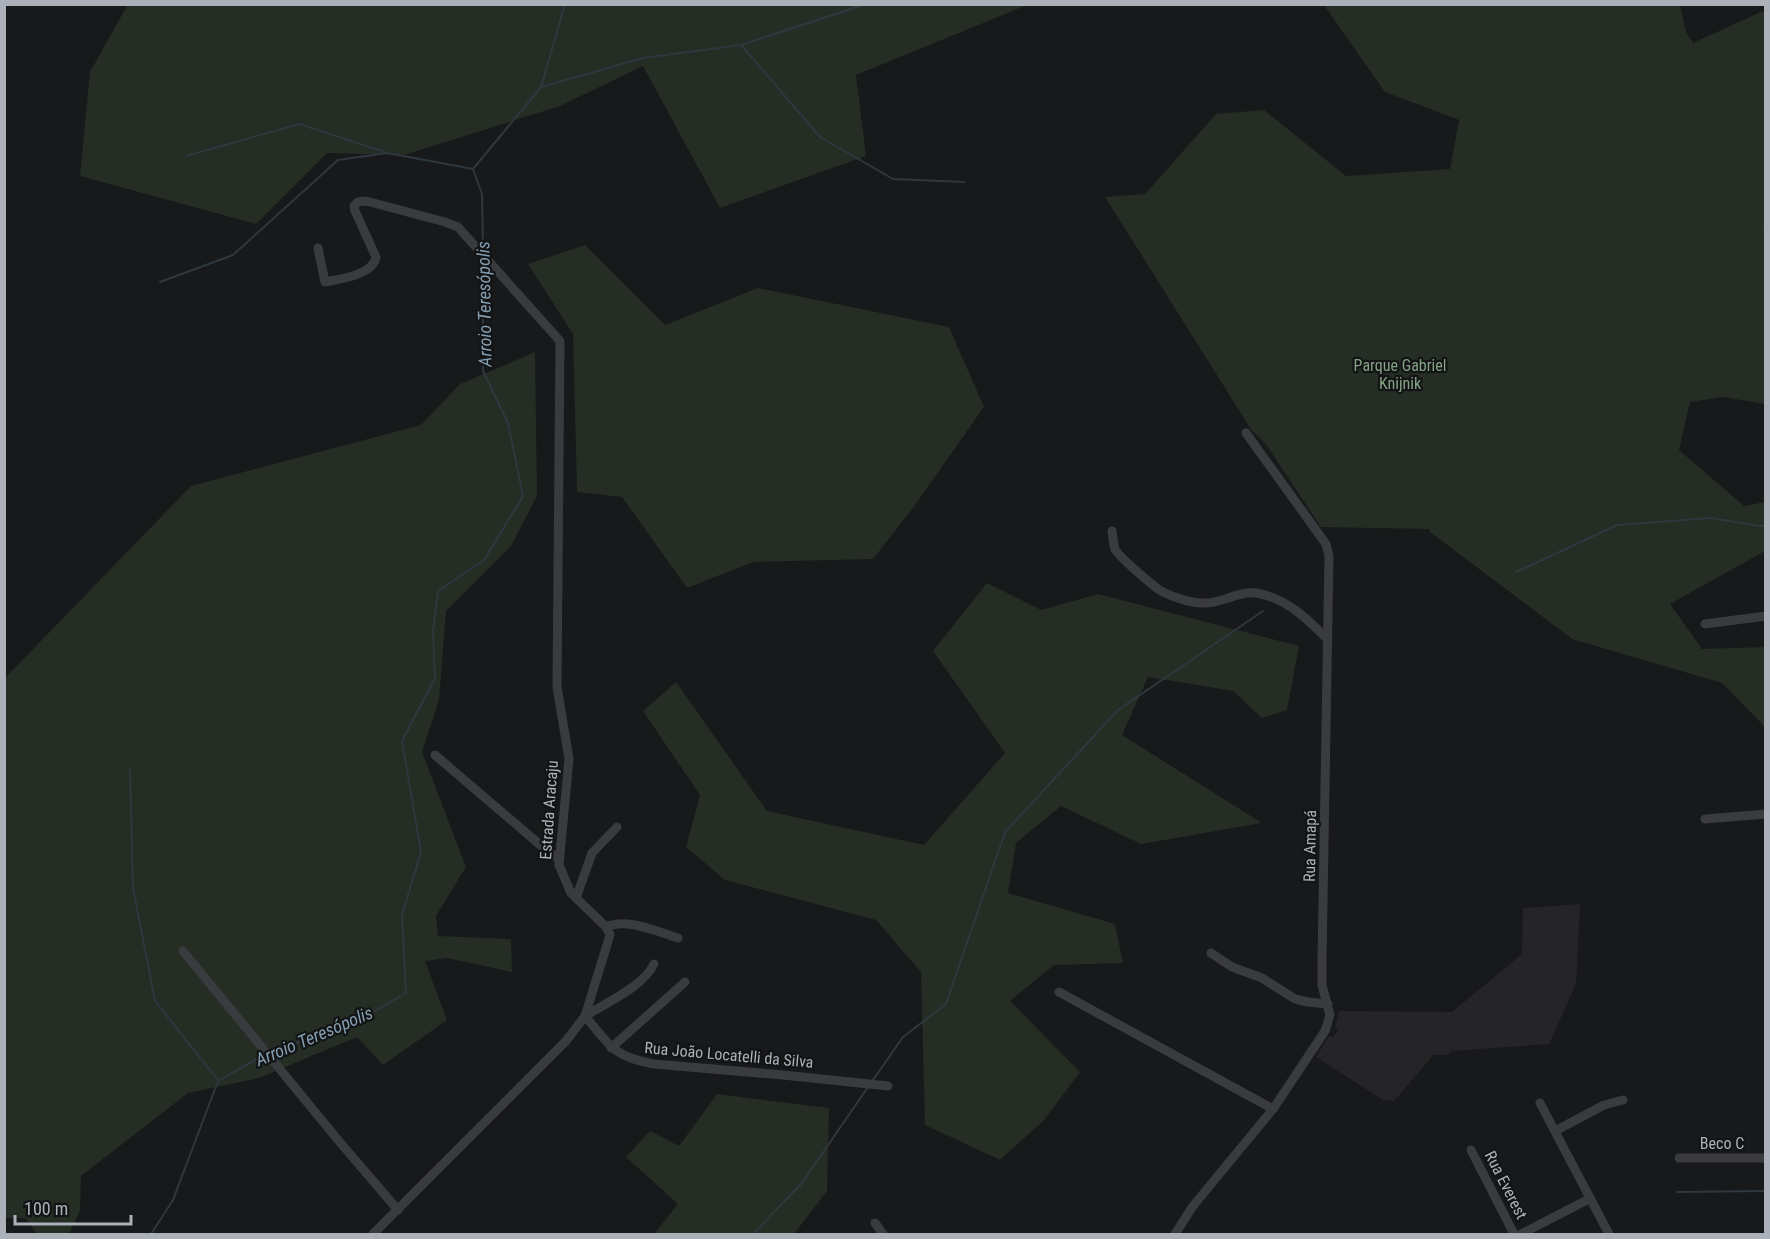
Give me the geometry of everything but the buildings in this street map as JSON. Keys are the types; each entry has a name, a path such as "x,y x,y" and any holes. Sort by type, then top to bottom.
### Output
{"street":[{"name":"Estrada Aracaju","path":"318,248 325,282 347,278 368,269 375,262 376,256 355,211 354,206 358,202 366,201 446,222 458,227 560,340 557,687 569,759 559,865 571,893 606,927"},
{"name":"Rua Amapá","path":"1175,1234 1193,1206 1273,1109 1325,1031 1330,1015 1322,985 1329,556 1326,544 1246,433"},
{"path":"1112,531 1115,549 1122,558 1161,591 1186,600 1206,603 1254,592 1269,596 1292,607 1328,640"},
{"path":"1705,624 1766,616"},
{"path":"435,755 559,859"},
{"path":"1705,819 1766,814"},
{"path":"576,898 592,853 617,827"},
{"path":"373,1234 566,1041 585,1016 610,935 606,927 618,923 628,924 678,938"},
{"path":"183,951 398,1210"},
{"path":"1211,953 1232,967 1262,978 1295,999 1328,1004"},
{"path":"585,1016 640,982 654,964"},
{"path":"611,1048 685,981"},
{"path":"1059,992 1273,1109"},
{"name":"Rua João Locatelli da Silva","path":"585,1016 611,1048 634,1061 888,1086"},
{"path":"1555,1131 1604,1105 1623,1100"},
{"path":"1540,1104 1609,1234"},
{"name":"Rua Everest","path":"1471,1150 1514,1234"},
{"name":"Beco C","path":"1679,1158 1766,1158"},
{"path":"1521,1234 1589,1199"},
{"path":"875,1223 883,1234"}],"shaded area":[{"path":"1580,904 1576,984 1549,1044 1452,1051 1448,1055 1432,1055 1394,1101 1383,1100 1316,1057 1329,1036 1333,1037 1338,1030 1335,1028 1339,1011 1452,1012 1522,954 1523,908"}],"green space":[{"path":"128,4 1027,5 856,75 866,156 720,208 643,66 560,106 404,155 327,153 256,224 80,176 90,72"},
{"name":"Parque Gabriel Knijnik","path":"1324,5 1680,5 1686,32 1693,43 1765,10 1765,404 1723,397 1690,402 1679,450 1744,506 1765,502 1765,551 1670,604 1702,649 1765,647 1765,727 1722,683 1572,639 1429,529 1321,527 1265,443 1252,431 1105,197 1145,194 1216,114 1264,110 1346,176 1450,169 1459,120 1385,92"},
{"path":"585,245 665,325 758,288 949,327 984,407 913,508 873,559 753,562 687,588 622,497 577,492 573,334 528,264"},
{"path":"535,352 537,496 511,546 446,611 439,700 422,752 466,867 436,916 438,936 511,939 512,972 447,958 425,961 447,1020 383,1065 357,1037 259,1078 188,1093 81,1176 80,1211 69,1234 37,1234 25,1218 5,1218 4,679 191,486 421,425 460,384"},
{"path":"987,583 1041,610 1098,594 1299,646 1287,710 1262,718 1233,691 1148,677 1122,735 1262,823 1141,844 1061,806 1016,843 1008,893 1115,924 1123,963 1054,965 1010,1001 1080,1072 1044,1120 1000,1160 925,1125 921,972 876,920 725,880 686,847 700,795 643,711 676,682 767,811 924,845 1005,753 933,651"},
{"path":"717,1094 829,1108 827,1191 794,1234 654,1234 678,1204 626,1157 650,1131 679,1146"}],"waterway":[{"name":"Arroio Teresópolis","path":"483,248 482,194 473,169 541,87 565,4"},
{"path":"541,87 643,58 741,45 866,4"},
{"path":"742,46 820,137 893,179 964,182"},
{"path":"186,156 299,124 385,152"},
{"path":"160,282 233,255 338,160 387,153 473,169"},
{"name":"Arroio Teresópolis","path":"269,1053 358,1021 406,993 402,915 421,852 402,741 435,678 433,631 438,591 484,560 523,496 508,423 483,371 483,260"},
{"path":"1516,572 1617,525 1711,518 1766,525"},
{"path":"873,1080 903,1037 946,1004 1005,832 1118,710 1263,611"},
{"path":"130,770 133,888 155,1001 217,1079"},
{"name":"Arroio Teresópolis","path":"151,1234 173,1200 218,1081 264,1055"},
{"path":"753,1234 802,1183 868,1087"},
{"path":"1677,1192 1766,1191"}]}
